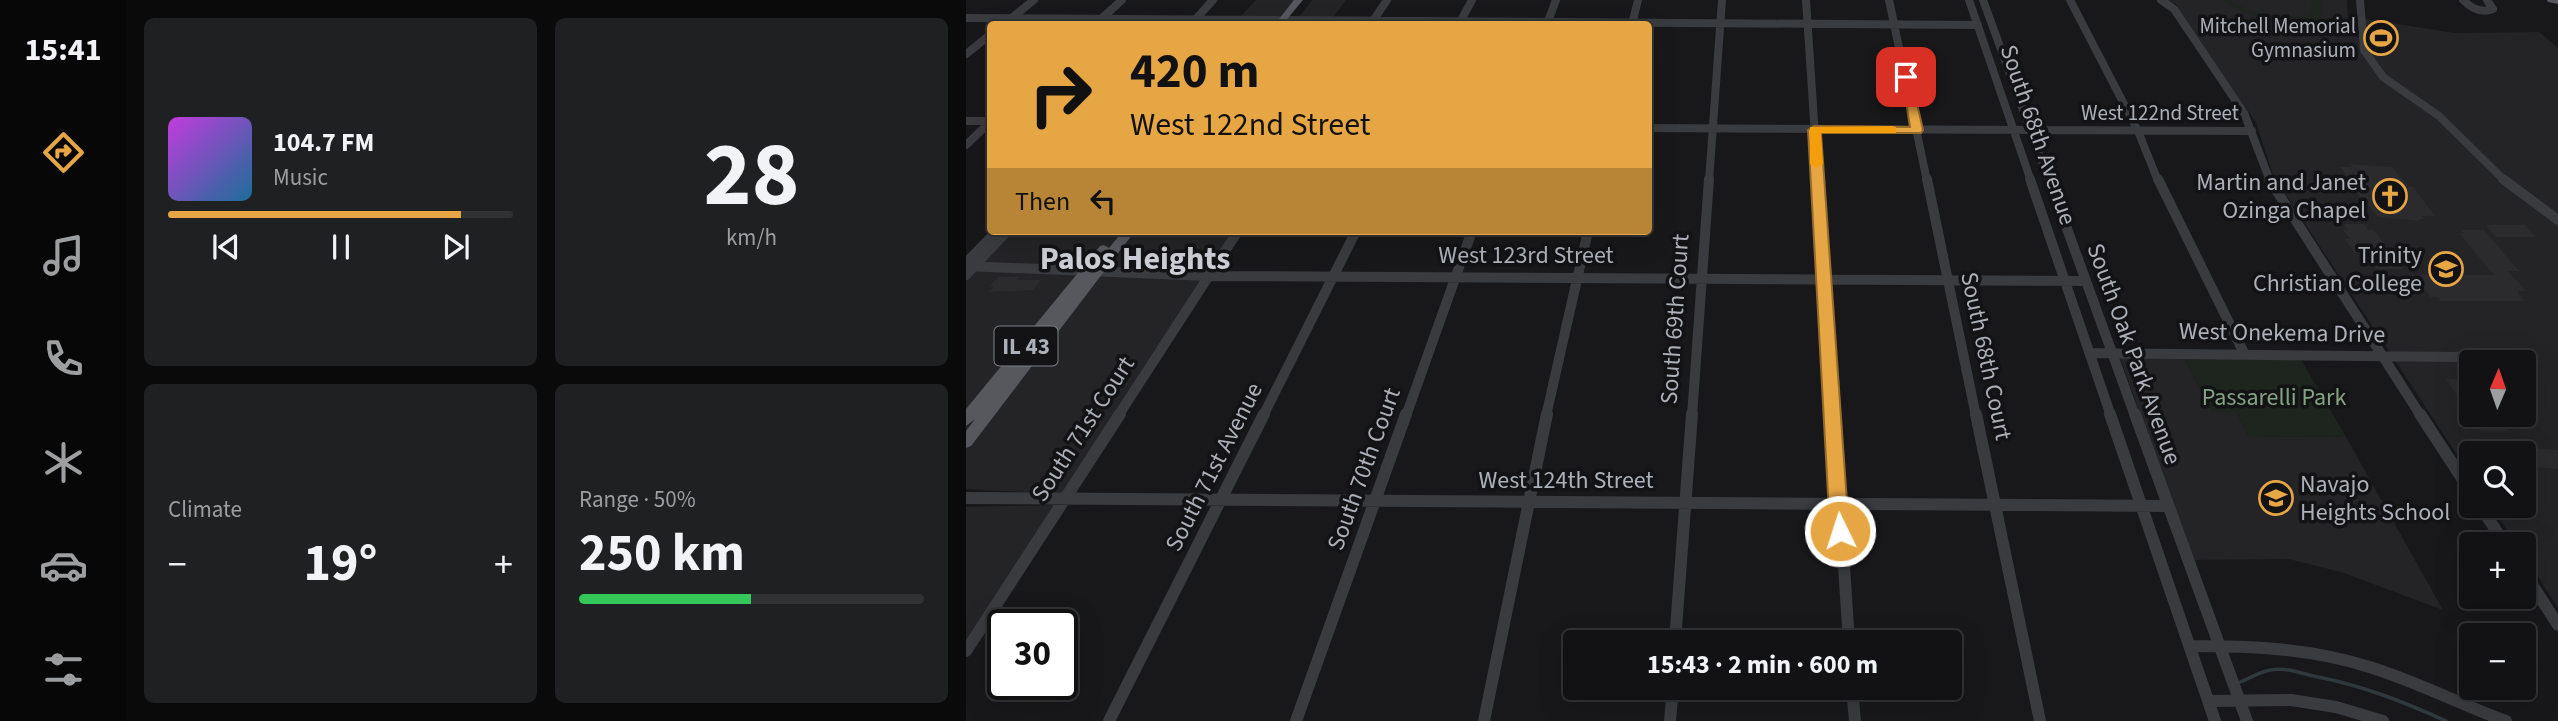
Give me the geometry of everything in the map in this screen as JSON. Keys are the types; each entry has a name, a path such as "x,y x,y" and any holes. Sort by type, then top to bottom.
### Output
{"main road":[{"path":"1287,21 1299,0"},
{"path":"1287,21 1309,0"},
{"path":"2551,0 2558,1"},
{"name":"IL 43","path":"966,442 1092,272 1115,235"},
{"name":"IL 43","path":"966,420 1125,235"}],"street":[{"path":"1008,21 1034,0"},
{"path":"1100,21 1122,0"},
{"path":"1194,21 1213,0"},
{"path":"1373,21 1387,0"},
{"path":"1462,21 1472,0"},
{"path":"1548,21 1556,0"},
{"path":"1633,21 1638,0"},
{"name":"South 69th Court","path":"1676,630 1722,0"},
{"path":"1806,0 1848,630"},
{"name":"South 68th Court","path":"1889,0 1997,505 2040,721"},
{"name":"South 68th Avenue","path":"1969,0 2215,721"},
{"name":"South Oak Park Avenue","path":"1983,0 2113,353 2166,506 2247,721"},
{"path":"2070,0 2138,131 2160,185 2244,353"},
{"path":"2161,0 2174,9 2244,113 2260,162 2274,189 2459,474"},
{"path":"2360,0 2364,50 2383,78 2439,116 2500,177 2558,220"},
{"path":"2463,0 2472,9 2489,11 2493,9 2487,0"},
{"path":"966,18 1070,21"},
{"path":"1652,24 1978,25"},
{"path":"966,54 987,37"},
{"path":"966,121 987,122"},
{"path":"966,145 987,125"},
{"name":"West 122nd Street","path":"1652,128 2252,131"},
{"path":"966,275 969,265 994,235"},
{"path":"969,265 1003,235"},
{"name":"South 71st Court","path":"966,652 1235,235"},
{"name":"South 71st Avenue","path":"1109,721 1354,235"},
{"name":"South 70th Court","path":"1296,721 1471,235"},
{"path":"1484,721 1527,501 1587,235"},
{"name":"West 123rd Street","path":"969,265 1209,276 1456,275 2086,281"},
{"name":"West Onekema Drive","path":"2090,353 2459,357"},
{"name":"West 124th Street","path":"966,498 2166,506"},
{"path":"2536,591 2558,625"},
{"path":"2190,646 2267,646 2333,656 2391,673 2506,721"},
{"path":"1671,721 1672,700"},
{"path":"1853,700 1855,721"},
{"path":"2208,701 2291,700 2336,707 2383,721"}],"shaded area":[{"path":"1256,0 1295,0 1282,16 1241,16"},
{"path":"1312,0 1346,0 1331,20 1297,20"},
{"name":"Trinity Christian College","path":"2167,0 2347,0 2349,35 2369,39 2365,19 2454,33 2539,32 2558,48 2558,608 2536,574 2536,532 2508,532 2499,518 2536,518 2536,441 2459,441 2459,458 2273,175 2256,122 2193,33 2176,4"},
{"path":"1006,235 1232,235 1065,494 966,489 966,279"},
{"name":"Navajo Heights School","path":"2120,358 2184,358 2212,412 2237,412 2248,436 2346,437 2443,610 2341,572 2289,559 2193,560"},
{"path":"1057,505 966,645 966,507"}],"green space":[{"path":"2223,0 2259,12 2293,17 2309,13 2313,0 2321,0 2320,23 2311,21 2311,18 2265,18 2242,11"},
{"name":"Passarelli Park","path":"2184,358 2300,358 2346,437 2248,436 2237,412 2212,412"}],"building":[{"name":"Martin and Janet Ozinga Chapel","path":"2350,164 2392,167 2409,187 2413,187 2435,216 2422,216 2424,219 2418,219 2420,221 2378,217 2351,187 2355,187 2340,167 2352,167"},
{"path":"2344,224 2364,224 2368,230 2374,230 2403,269 2376,269 2372,263 2367,263 2359,253 2354,253 2345,239 2350,239 2343,230 2348,230"},
{"path":"2486,225 2525,225 2536,237 2496,237"},
{"path":"2461,230 2484,230 2519,271 2508,271 2526,291 2517,291 2524,301 2441,301 2438,297 2430,297 2425,290 2418,290 2407,275 2494,275 2459,233 2463,233"},
{"path":"998,277 1041,280 1033,290 989,292 994,287 990,286"},
{"path":"2446,379 2459,379 2459,398"},
{"path":"2478,427 2506,427 2509,431 2481,431"},
{"path":"2536,449 2558,450 2558,469 2536,467"}],"waterway":[{"path":"2240,682 2270,670 2289,670 2368,690 2446,721"}],"slow traffic":[{"path":"1817,164 1814,130 1892,130"}],"place":[{"name":"Mitchell Memorial Gymnasium","path":"2381,38"},
{"name":"Martin and Janet Ozinga Chapel","path":"2390,196"},
{"name":"Trinity Christian College","path":"2446,269"},
{"name":"Navajo Heights School","path":"2276,498"}],"district":[{"name":"Palos Heights","path":"1135,259"}],"route":[{"path":"1840,531 1814,130 1917,130 1906,77"}]}
